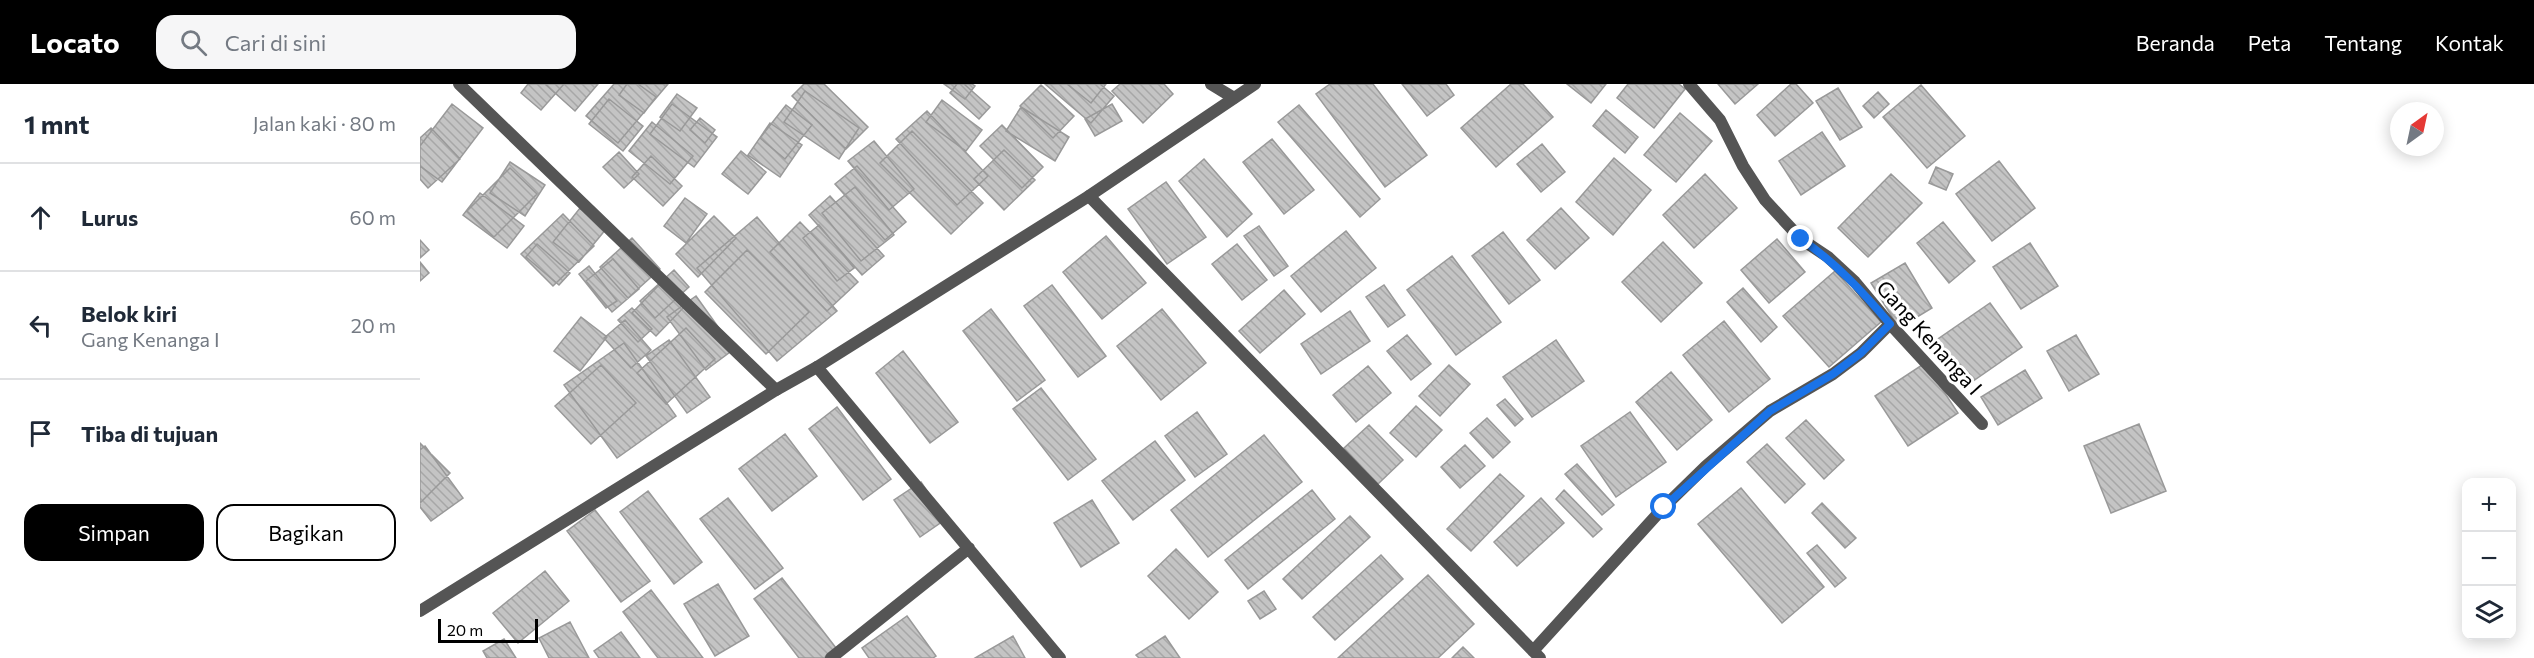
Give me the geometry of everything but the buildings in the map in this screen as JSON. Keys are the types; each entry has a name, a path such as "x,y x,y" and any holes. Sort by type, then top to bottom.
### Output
{"street":[{"path":"459,84 776,390"},
{"path":"1211,84 1234,98"},
{"path":"420,611 776,390 817,367 1089,196 1256,84"},
{"name":"Gang Kenanga I","path":"1689,84 1720,120 1743,166 1765,200 1801,239 1828,257 1855,282 1890,324 1982,424"},
{"path":"1089,196 1537,654 1664,507 1706,466 1770,411 1833,374 1861,353 1890,324"},
{"path":"817,367 1060,658"},
{"path":"831,658 969,548"}],"route":[{"path":"1664,507 1706,466 1770,411 1833,374 1861,353 1890,324 1855,282 1828,257 1801,239"}]}
